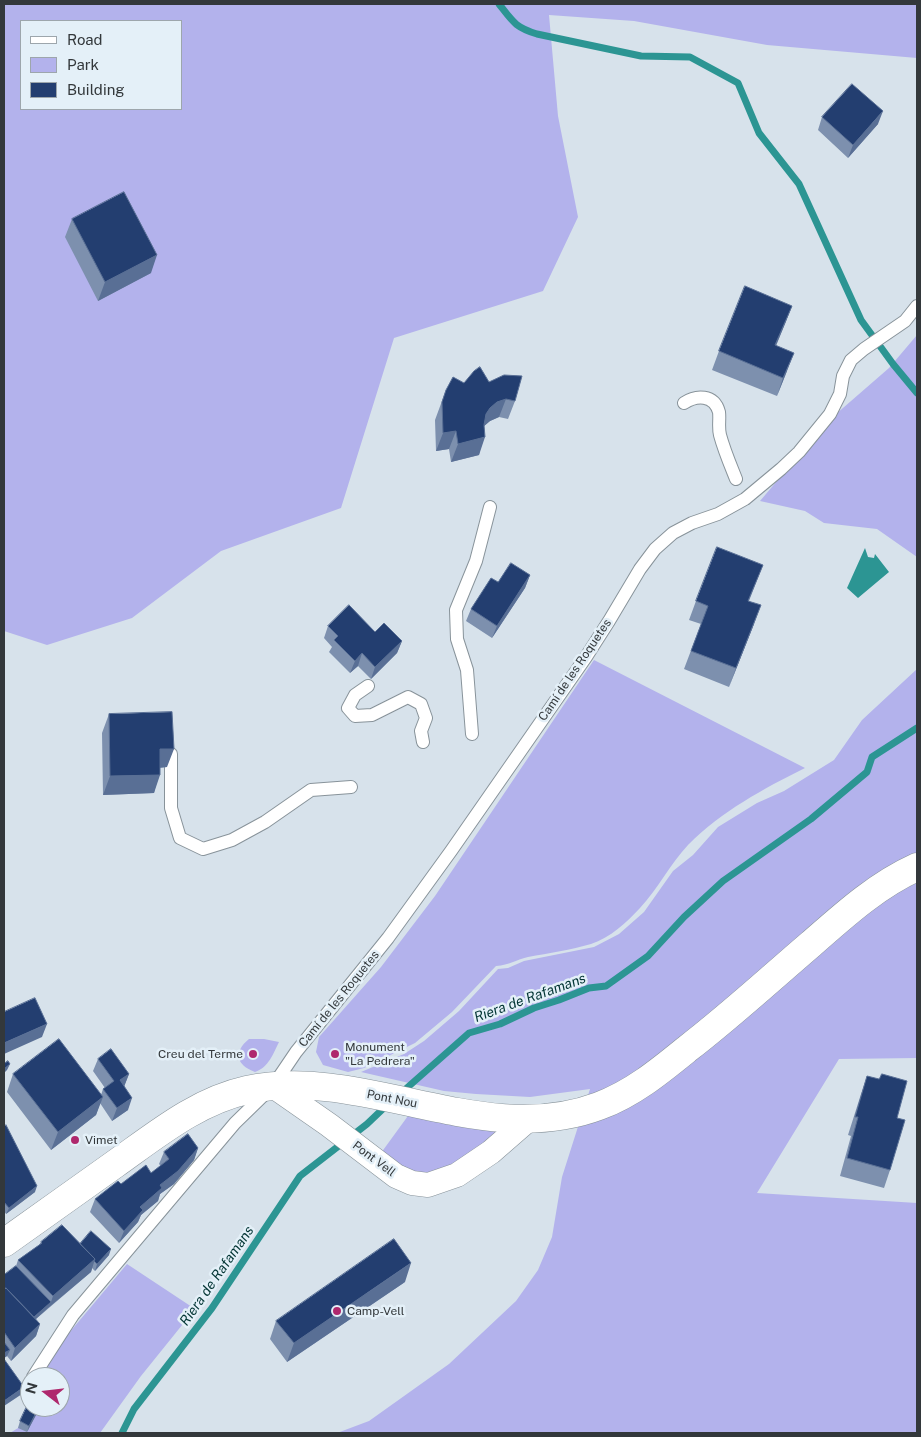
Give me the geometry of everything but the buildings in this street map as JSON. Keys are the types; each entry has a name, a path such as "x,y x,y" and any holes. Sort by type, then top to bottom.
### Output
{"main road":[{"name":"Pont Nou","path":"4,1243 160,1132 198,1108 221,1097 247,1090 274,1086 307,1085 339,1088 446,1110 497,1118 552,1117 580,1112 619,1098 703,1037 863,901 893,879 917,867"}],"street":[{"name":"Pont Vell","path":"274,1086 396,1176 412,1183 428,1185 458,1175 491,1152 530,1118"}],"lane":[{"name":"Camí de les Roquetes","path":"40,1367 73,1315 235,1123 274,1086 296,1052 388,938 451,851 595,642 654,549 673,533 692,522 718,514 745,498 799,452 830,414 840,394 843,376 851,360 905,321 917,306"},
{"path":"684,403 693,397 705,397 713,403 718,411 718,430 736,479"},
{"path":"472,734 467,670 457,639 456,610 476,561 490,507"},
{"path":"368,686 356,695 348,708 355,716 372,715 408,697 421,704 426,718 421,731 423,742"},
{"path":"171,754 171,808 180,838 203,849 232,840 265,822 311,790 351,787"}],"green space":[{"path":"4,4 917,4 917,58 767,45 634,21 549,15 558,116 578,217 543,291 394,338 341,508 221,551 132,618 47,645 4,631"},
{"path":"917,335 917,557 877,529 824,523 805,511 760,501 828,421 889,368"},
{"path":"594,660 805,768 729,811 701,833 682,852 640,908 624,924 605,938 568,950 528,957 496,966 452,1012 415,1043 364,1068 348,1072 323,1065 316,1052 319,1037 381,967 435,896"},
{"path":"917,669 917,1058 839,1059 757,1193 917,1203 917,1433 337,1433 369,1421 449,1364 516,1301 538,1270 552,1237 562,1177 590,1089 530,1097 476,1094 444,1091 361,1072 404,1054 424,1041 459,1011 498,969 508,968 524,961 594,947 619,934 644,912 673,871 693,855 718,827 757,803 784,791 834,760 862,720"},
{"path":"249,1039 279,1042 264,1067 255,1072 244,1066 239,1058 241,1049"},
{"path":"413,1109 511,1128 512,1140 422,1179 381,1153"},
{"path":"127,1264 195,1309 141,1376 100,1433 10,1433 18,1428 23,1417 70,1417 70,1367 40,1367"}],"shaded area":[{"path":"865,548 868,557 874,558 875,554 889,572 858,598 847,588"}],"waterway":[{"path":"499,4 515,23 537,34 641,56 690,57 738,83 759,133 799,184 861,320 917,393"},
{"name":"Riera de Rafamans","path":"400,1094 469,1033 500,1024 534,1008 589,988 606,986 648,956 684,917 723,881 811,819 867,772 872,757 917,728"},
{"name":"Riera de Rafamans","path":"122,1433 134,1409 212,1308 300,1176 367,1124 388,1104"}],"place":[{"name":"Creu del Terme","path":"253,1054"},
{"name":"Monument \"La Pedrera\"","path":"335,1054"},
{"name":"Vimet","path":"75,1140"},
{"name":"Camp-Vell","path":"337,1311"}]}
